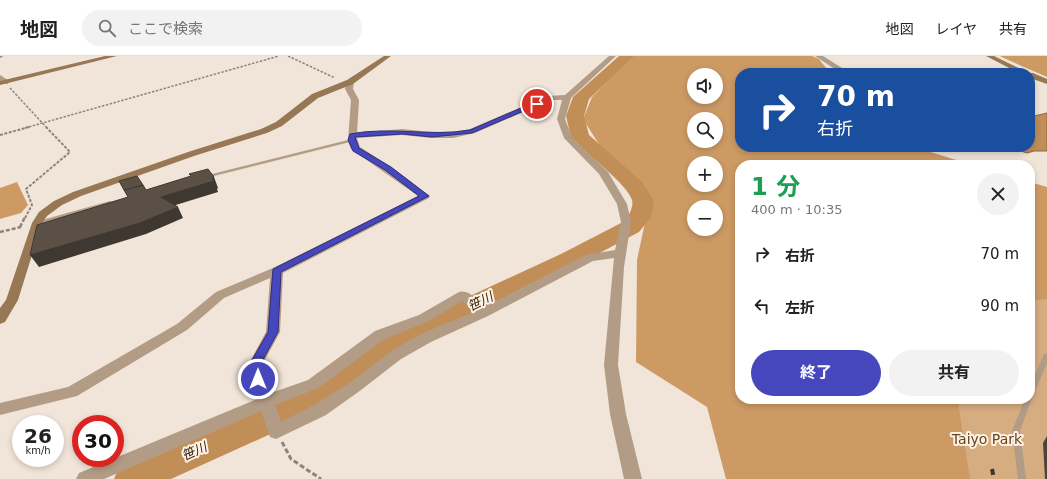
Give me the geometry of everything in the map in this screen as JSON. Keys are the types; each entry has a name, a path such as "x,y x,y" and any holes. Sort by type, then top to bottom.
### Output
{"street":[{"path":"2,81 114,56"},
{"path":"0,319 12,300 37,223 43,214 58,203 77,194 191,154 264,131 280,124 314,96 348,83 388,56"},
{"path":"613,56 567,97 561,119 568,138 603,172 622,204 626,222 620,253 611,365 618,414 634,479"},
{"path":"818,56 838,68"},
{"path":"989,56 1014,68"},
{"path":"1035,77 1047,82"},
{"path":"0,409 72,392 182,327 220,295 277,271 425,196 388,169 356,149 352,138 355,100 349,89 348,83"},
{"path":"352,138 402,132 432,135 472,131 550,98 567,97"},
{"path":"277,271 273,332 254,367 276,432 320,410 356,386 396,354 426,338 483,313 590,258 620,253"},
{"path":"85,479 265,402 313,384 380,335 424,318 463,295 483,313"}],"lane":[{"path":"202,178 352,138"},
{"path":"37,223 119,201"},
{"path":"1035,386 1047,356"},
{"path":"1022,479 1016,431 1027,404"}],"path":[{"path":"0,57 4,56"},
{"path":"0,135 279,56"},
{"path":"288,56 348,83"},
{"path":"2,81 66,150 70,152 63,160 33,180 26,189 32,205 20,227"},
{"path":"0,232 37,223"},
{"path":"276,432 291,459 321,479"}],"green space":[{"name":"Taiyo Park","path":"1035,289 1047,290 1047,479 951,479 937,404 1035,404"}],"shaded area":[{"path":"632,56 812,56 819,59 826,68 735,68 735,152 930,152 957,160 735,160 735,404 958,404 970,479 726,479 707,407 636,362 637,260 647,213 636,181 605,154 583,119 592,97"},
{"path":"1000,56 1047,56 1047,77 1035,72 1035,68 1026,68"},
{"path":"1047,113 1047,151 1035,151 1035,116"},
{"path":"17,182 28,205 21,213 0,219 0,188"},
{"path":"1035,183 1047,187 1047,299 1035,300"}],"building":[{"path":"208,169 214,177 212,178 214,181 161,197 178,207 140,223 30,255 37,225 128,197 124,190 143,185 146,190 191,176 189,174"},
{"path":"137,176 143,185 124,190 119,181"}],"waterway":[{"name":"笹川","path":"132,479 252,427 342,385 404,338 570,259 631,227 640,217 643,201 635,186 580,137 575,116 581,97 627,56"}],"railway":[{"path":"992,469 994,479"}],"route":[{"path":"258,379 254,367 273,332 277,271 425,196 388,169 356,149 352,136 402,132 417,135 462,133 472,131 537,104"}]}
